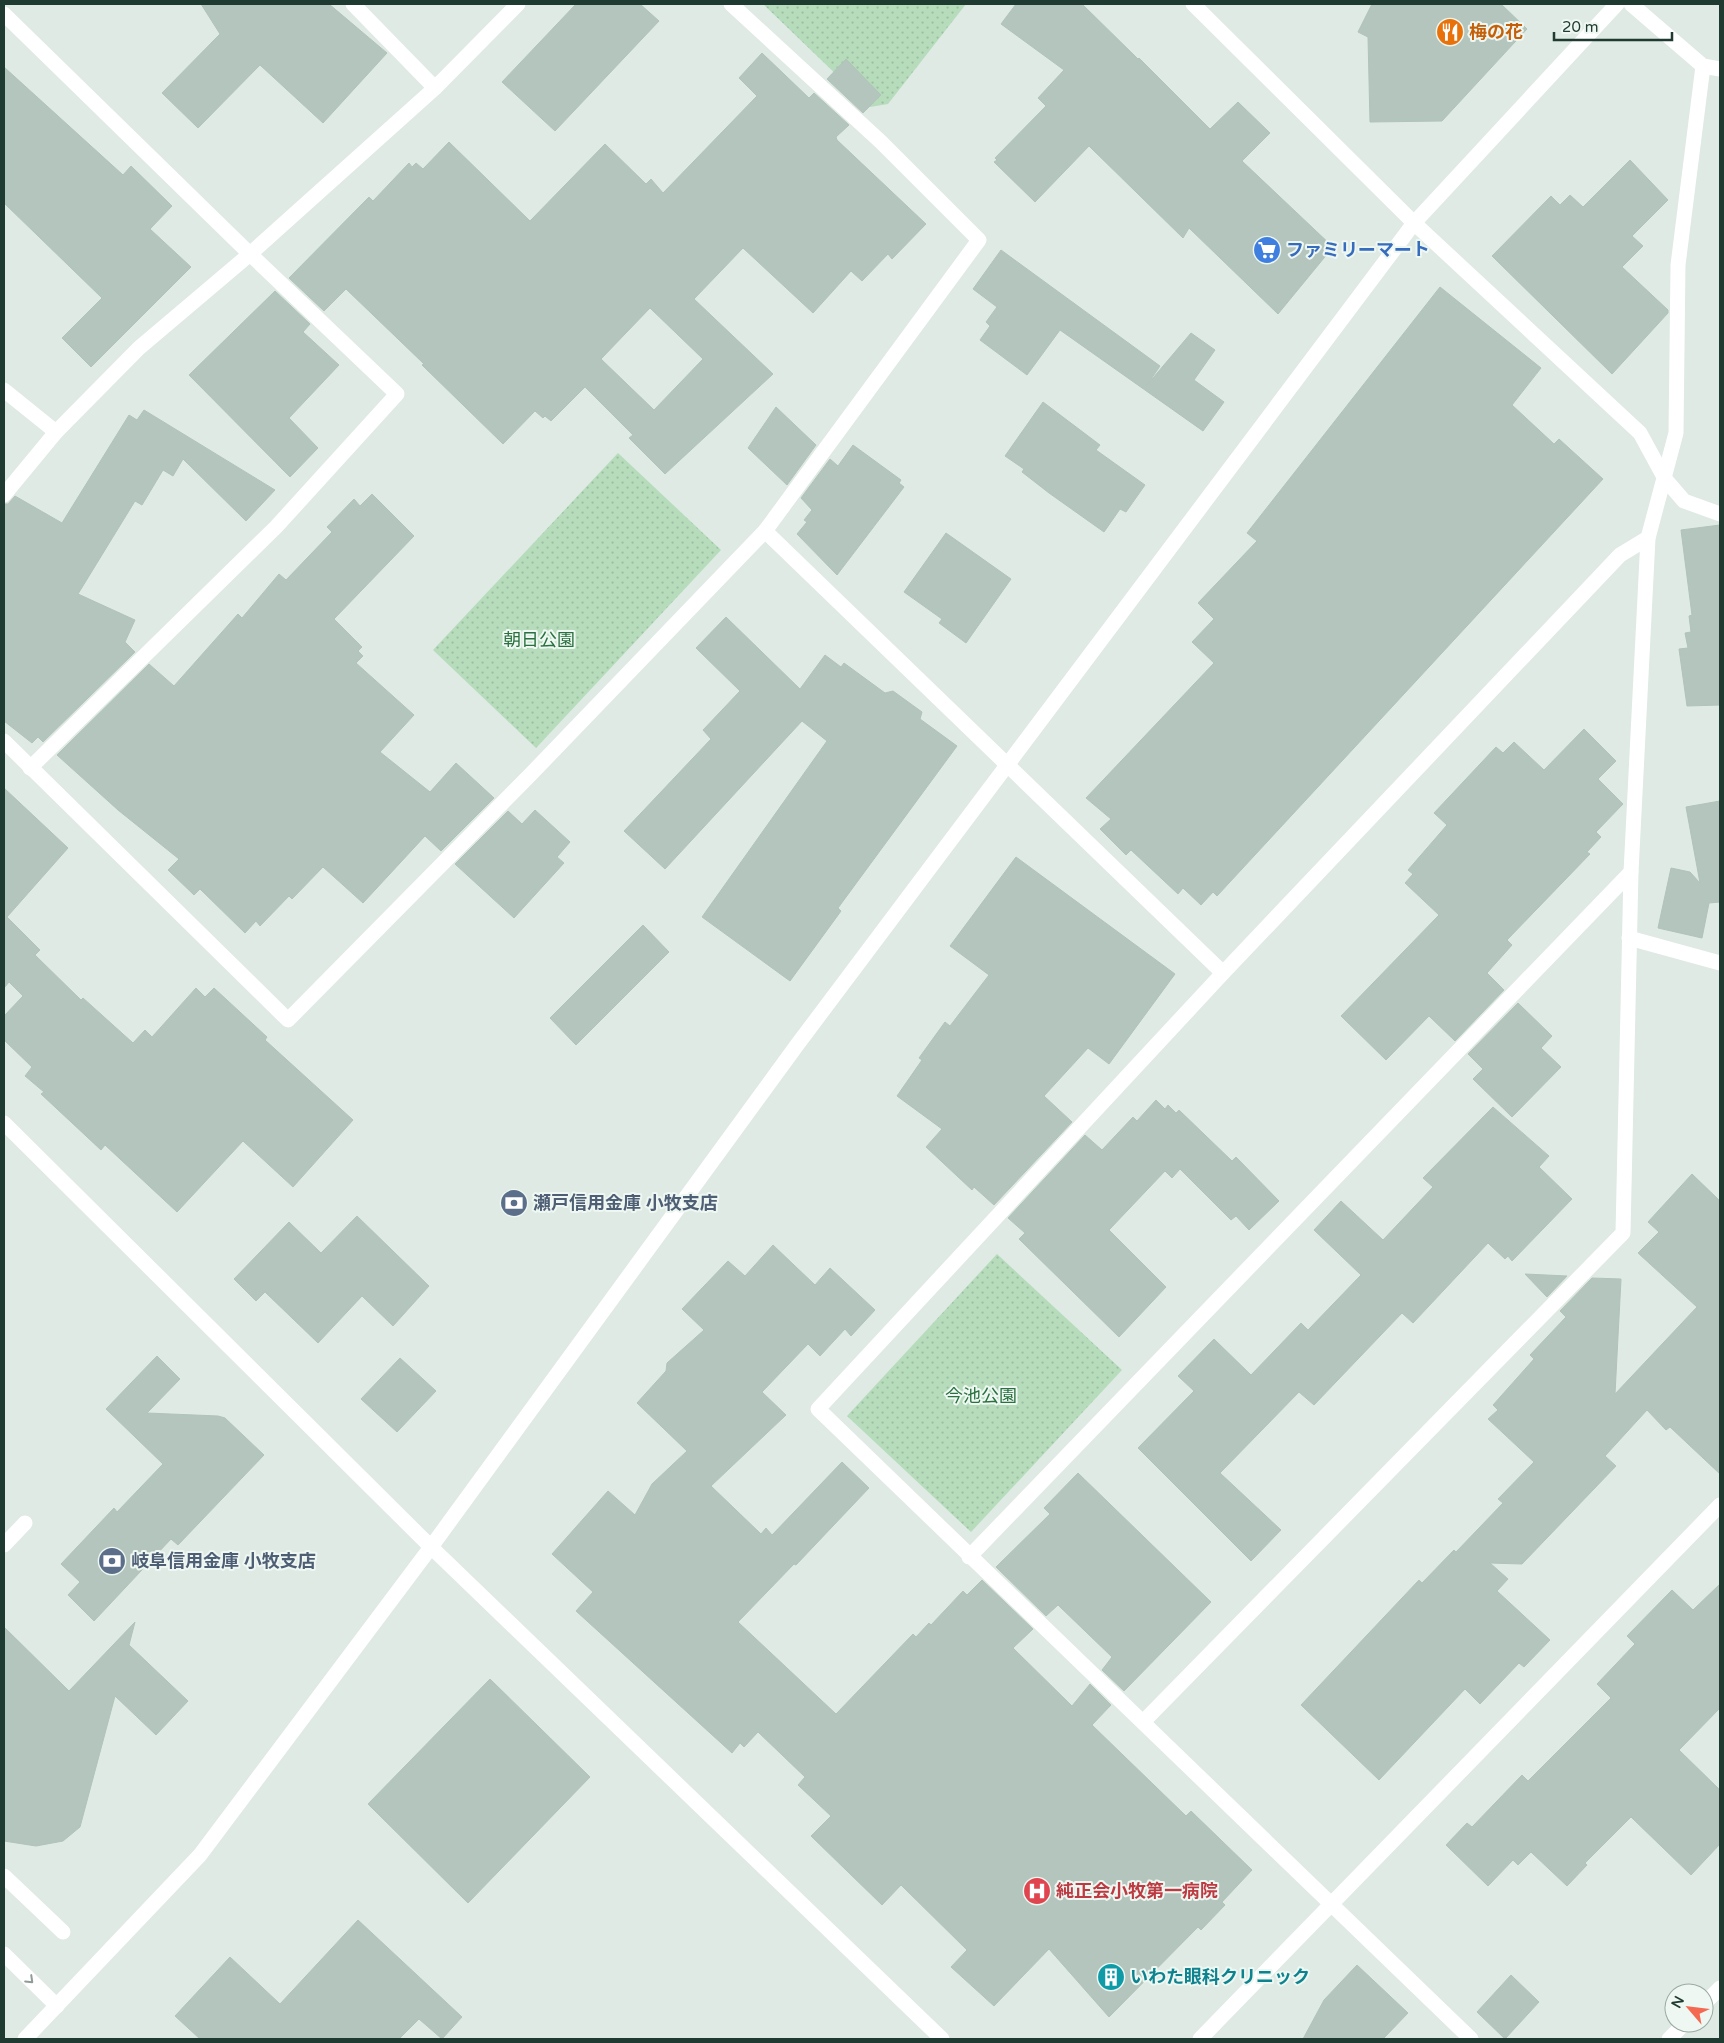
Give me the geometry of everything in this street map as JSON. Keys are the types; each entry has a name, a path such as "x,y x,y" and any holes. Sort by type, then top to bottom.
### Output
{"street":[{"path":"353,4 435,88"},
{"path":"4,495 56,432 139,348 250,254 435,88 518,4"},
{"path":"4,741 288,1020 524,781 765,532 979,240 881,142 731,4"},
{"path":"1193,4 1414,223 1640,433 1665,479 1684,501 1720,514"},
{"path":"25,2039 200,1855 431,1547 797,1045 1414,223 1618,4"},
{"path":"1631,4 1703,66 1720,69"},
{"path":"4,14 250,254 397,394 276,527 30,768"},
{"path":"1143,1722 1623,1233 1631,872 1648,538 1676,434 1678,265 1703,66"},
{"path":"4,390 56,432"},
{"path":"765,532 1223,972"},
{"path":"1471,2039 969,1557 818,1409 1223,972 1620,555 1648,538"},
{"path":"969,1557 1631,872"},
{"path":"1629,938 1720,963"},
{"path":"4,1123 431,1547 942,2039"},
{"path":"1200,2039 1720,1505"},
{"path":"4,1545 25,1523"},
{"path":"4,1876 63,1932"},
{"path":"4,1954 57,2006"}],"green space":[{"path":"763,4 966,4 888,104 870,107"},
{"name":"朝日公園","path":"618,453 721,550 536,748 433,650"},
{"name":"今池公園","path":"997,1254 1122,1370 971,1532 847,1416"}],"building":[{"path":"201,4 329,4 387,53 323,123 260,65 198,128 162,93 220,34"},
{"path":"576,4 640,4 659,21 555,131 502,82"},
{"path":"1016,4 1082,4 1210,129 1238,102 1270,133 1242,161 1333,247 1278,314 1189,228 1183,238 1089,146 1035,202 994,162 997,160 995,158 1046,106 1038,98 1064,70 1001,24"},
{"path":"1372,4 1501,4 1527,29 1442,121 1370,122 1368,37 1358,32"},
{"path":"762,53 809,98 814,93 849,125 836,137 837,140 926,224 892,259 888,254 862,281 851,271 813,313 743,248 694,299 773,374 665,474 629,438 633,435 585,387 551,421 545,416 543,418 535,411 503,444 346,289 324,311 289,278 369,197 373,201 409,163 412,167 416,163 423,169 449,142 530,221 605,144 646,184 651,179 663,193 757,96 739,78","holes":["650,308 703,359 654,410 601,359"]},
{"path":"846,59 881,95 863,113 827,79"},
{"path":"4,67 123,175 131,166 172,206 150,229 191,267 91,367 62,338 102,298 4,203"},
{"path":"1630,160 1668,200 1632,236 1643,246 1622,267 1668,310 1668,313 1612,374 1492,256 1551,196 1560,205 1570,195 1583,207"},
{"path":"1001,250 1160,366 1147,385 1191,333 1215,350 1194,380 1224,402 1203,431 1060,330 1027,375 980,340 990,326 986,322 997,307 973,289"},
{"path":"1440,287 1541,368 1512,405 1554,444 1559,439 1603,479 1217,896 1213,892 1201,905 1183,888 1178,894 1131,850 1126,855 1100,829 1111,819 1086,798 1214,663 1192,642 1214,619 1198,603 1257,541 1247,533"},
{"path":"275,291 310,324 303,332 339,365 289,418 318,448 290,477 189,375"},
{"path":"1043,402 1100,445 1096,450 1145,485 1126,512 1120,509 1104,532 1049,493 1022,472 1024,469 1005,456"},
{"path":"776,407 816,445 787,485 748,448"},
{"path":"144,410 275,490 246,521 183,459 173,476 163,470 142,505 135,501 78,594 135,620 125,642 135,652 43,742 38,737 32,743 4,721 4,504 8,504 15,496 62,523 129,415 137,420"},
{"path":"853,445 901,480 899,483 904,487 837,575 797,534 807,522 804,520 812,510 801,498 830,459 838,466"},
{"path":"372,494 414,536 334,619 362,647 358,651 363,656 356,663 414,715 380,752 430,792 456,763 494,798 441,851 425,836 363,903 323,867 292,899 289,896 260,926 256,921 245,933 200,889 194,895 168,870 179,859 118,810 57,755 149,664 174,686 238,614 242,618 279,574 286,580 332,532 327,527 354,499 360,506"},
{"path":"1720,525 1720,705 1687,706 1679,649 1688,648 1685,633 1691,632 1689,616 1692,615 1681,530"},
{"path":"946,533 1011,579 966,643 939,623 942,619 904,592"},
{"path":"726,617 800,689 825,655 841,667 844,663 885,693 893,691 922,712 920,719 957,746 838,908 841,911 790,981 702,917 827,741 802,721 665,869 624,831 711,739 703,730 740,691 696,648"},
{"path":"1584,729 1616,761 1598,779 1623,804 1596,832 1601,837 1587,852 1590,854 1507,940 1512,945 1487,973 1504,990 1455,1041 1429,1016 1386,1060 1341,1016 1439,915 1405,883 1413,874 1408,870 1447,825 1434,813 1496,747 1503,753 1514,742 1544,770"},
{"path":"4,788 68,848 7,917 40,950 35,955 81,1000 83,998 133,1043 145,1030 152,1037 196,988 205,997 214,988 267,1037 265,1040 353,1120 293,1187 243,1141 177,1212 105,1145 101,1150 41,1094 44,1092 25,1076 32,1067 4,1040 4,1016 23,996 9,982 4,988"},
{"path":"1720,801 1720,902 1709,903 1702,938 1658,928 1671,868 1690,872 1700,883 1686,807"},
{"path":"535,810 570,842 557,857 564,863 514,918 455,864 508,811 522,824"},
{"path":"1016,857 1175,974 1109,1064 1088,1048 1044,1096 1072,1122 994,1205 974,1187 972,1190 926,1147 942,1129 897,1096 922,1060 919,1058 945,1022 950,1026 989,975 950,946"},
{"path":"643,925 669,952 576,1045 550,1018"},
{"path":"1518,1003 1552,1036 1541,1048 1561,1067 1512,1117 1473,1079 1483,1069 1468,1054"},
{"path":"1156,1100 1165,1109 1168,1105 1176,1113 1179,1110 1232,1161 1236,1157 1279,1201 1249,1230 1236,1216 1231,1220 1180,1169 1172,1178 1165,1171 1109,1230 1166,1287 1119,1337 1019,1239 1025,1233 1008,1218 1085,1135 1102,1150 1133,1117 1137,1121"},
{"path":"1493,1107 1549,1156 1539,1167 1572,1199 1512,1261 1508,1256 1505,1259 1488,1243 1413,1323 1402,1313 1314,1405 1299,1392 1220,1473 1281,1530 1251,1561 1138,1448 1194,1391 1178,1376 1214,1339 1251,1375 1301,1323 1308,1330 1361,1275 1314,1230 1341,1201 1383,1240 1433,1187 1423,1178"},
{"path":"1692,1174 1720,1201 1720,1474 1670,1427 1666,1430 1647,1410 1605,1456 1616,1466 1522,1564 1490,1563 1508,1579 1497,1591 1550,1640 1524,1667 1519,1663 1480,1704 1465,1689 1379,1780 1301,1705 1419,1580 1422,1583 1454,1550 1456,1552 1503,1503 1498,1499 1534,1462 1488,1419 1498,1410 1493,1405 1534,1359 1530,1355 1566,1317 1560,1311 1592,1278 1621,1279 1615,1394 1697,1307 1638,1253 1659,1232 1648,1222"},
{"path":"357,1216 429,1286 393,1326 362,1296 318,1343 265,1292 256,1301 234,1279 289,1222 321,1253"},
{"path":"773,1245 815,1285 830,1268 875,1310 851,1336 845,1329 820,1356 808,1344 762,1392 786,1415 711,1486 761,1534 766,1528 772,1535 842,1462 869,1488 796,1565 794,1564 738,1622 836,1714 913,1634 916,1637 929,1623 931,1625 963,1591 967,1595 982,1580 1033,1629 1013,1648 1072,1706 1090,1684 1111,1705 1092,1725 1186,1816 1191,1811 1252,1870 1222,1902 1225,1905 1201,1930 1198,1927 1109,2017 1049,1949 994,2006 951,1967 967,1950 901,1885 882,1905 811,1836 831,1816 798,1785 805,1777 758,1732 744,1747 740,1743 732,1753 576,1611 593,1592 552,1554 608,1491 635,1515 652,1484 687,1451 637,1403 666,1371 667,1363 704,1330 682,1309 728,1261 745,1276"},
{"path":"1525,1274 1567,1276 1547,1297"},
{"path":"157,1356 180,1379 147,1413 218,1416 225,1418 264,1455 178,1545 171,1539 94,1621 68,1595 80,1582 61,1564 114,1508 117,1512 163,1464 106,1409"},
{"path":"400,1358 436,1391 397,1432 361,1399"},
{"path":"1078,1473 1211,1602 1124,1691 1102,1670 1112,1657 1058,1605 1046,1616 996,1567 1050,1514 1044,1508"},
{"path":"1720,1584 1720,1708 1679,1750 1720,1790 1720,1844 1691,1875 1631,1817 1585,1863 1587,1865 1567,1886 1531,1852 1518,1865 1513,1860 1488,1886 1446,1845 1467,1823 1472,1827 1522,1775 1528,1781 1611,1698 1597,1684 1635,1644 1627,1636 1672,1590 1693,1610"},
{"path":"135,1622 129,1645 188,1701 156,1735 115,1696 80,1827 63,1841 36,1846 4,1841 4,1627 69,1691"},
{"path":"490,1679 590,1777 468,1903 368,1804"},
{"path":"358,1920 462,2017 442,2039 419,2019 399,2039 200,2039 175,2016 230,1957 280,2004"},
{"path":"1357,1965 1408,2013 1383,2039 1303,2039 1324,2000"},
{"path":"1511,1975 1539,2002 1505,2039 1477,2012"}],"place":[{"name":"梅の花","path":"1450,32"},
{"name":"ファミリーマート","path":"1267,250"},
{"name":"瀬戸信用金庫 小牧支店","path":"514,1203"},
{"name":"岐阜信用金庫 小牧支店","path":"112,1561"},
{"name":"純正会小牧第一病院","path":"1037,1891"},
{"name":"いわた眼科クリニック","path":"1111,1977"}]}
